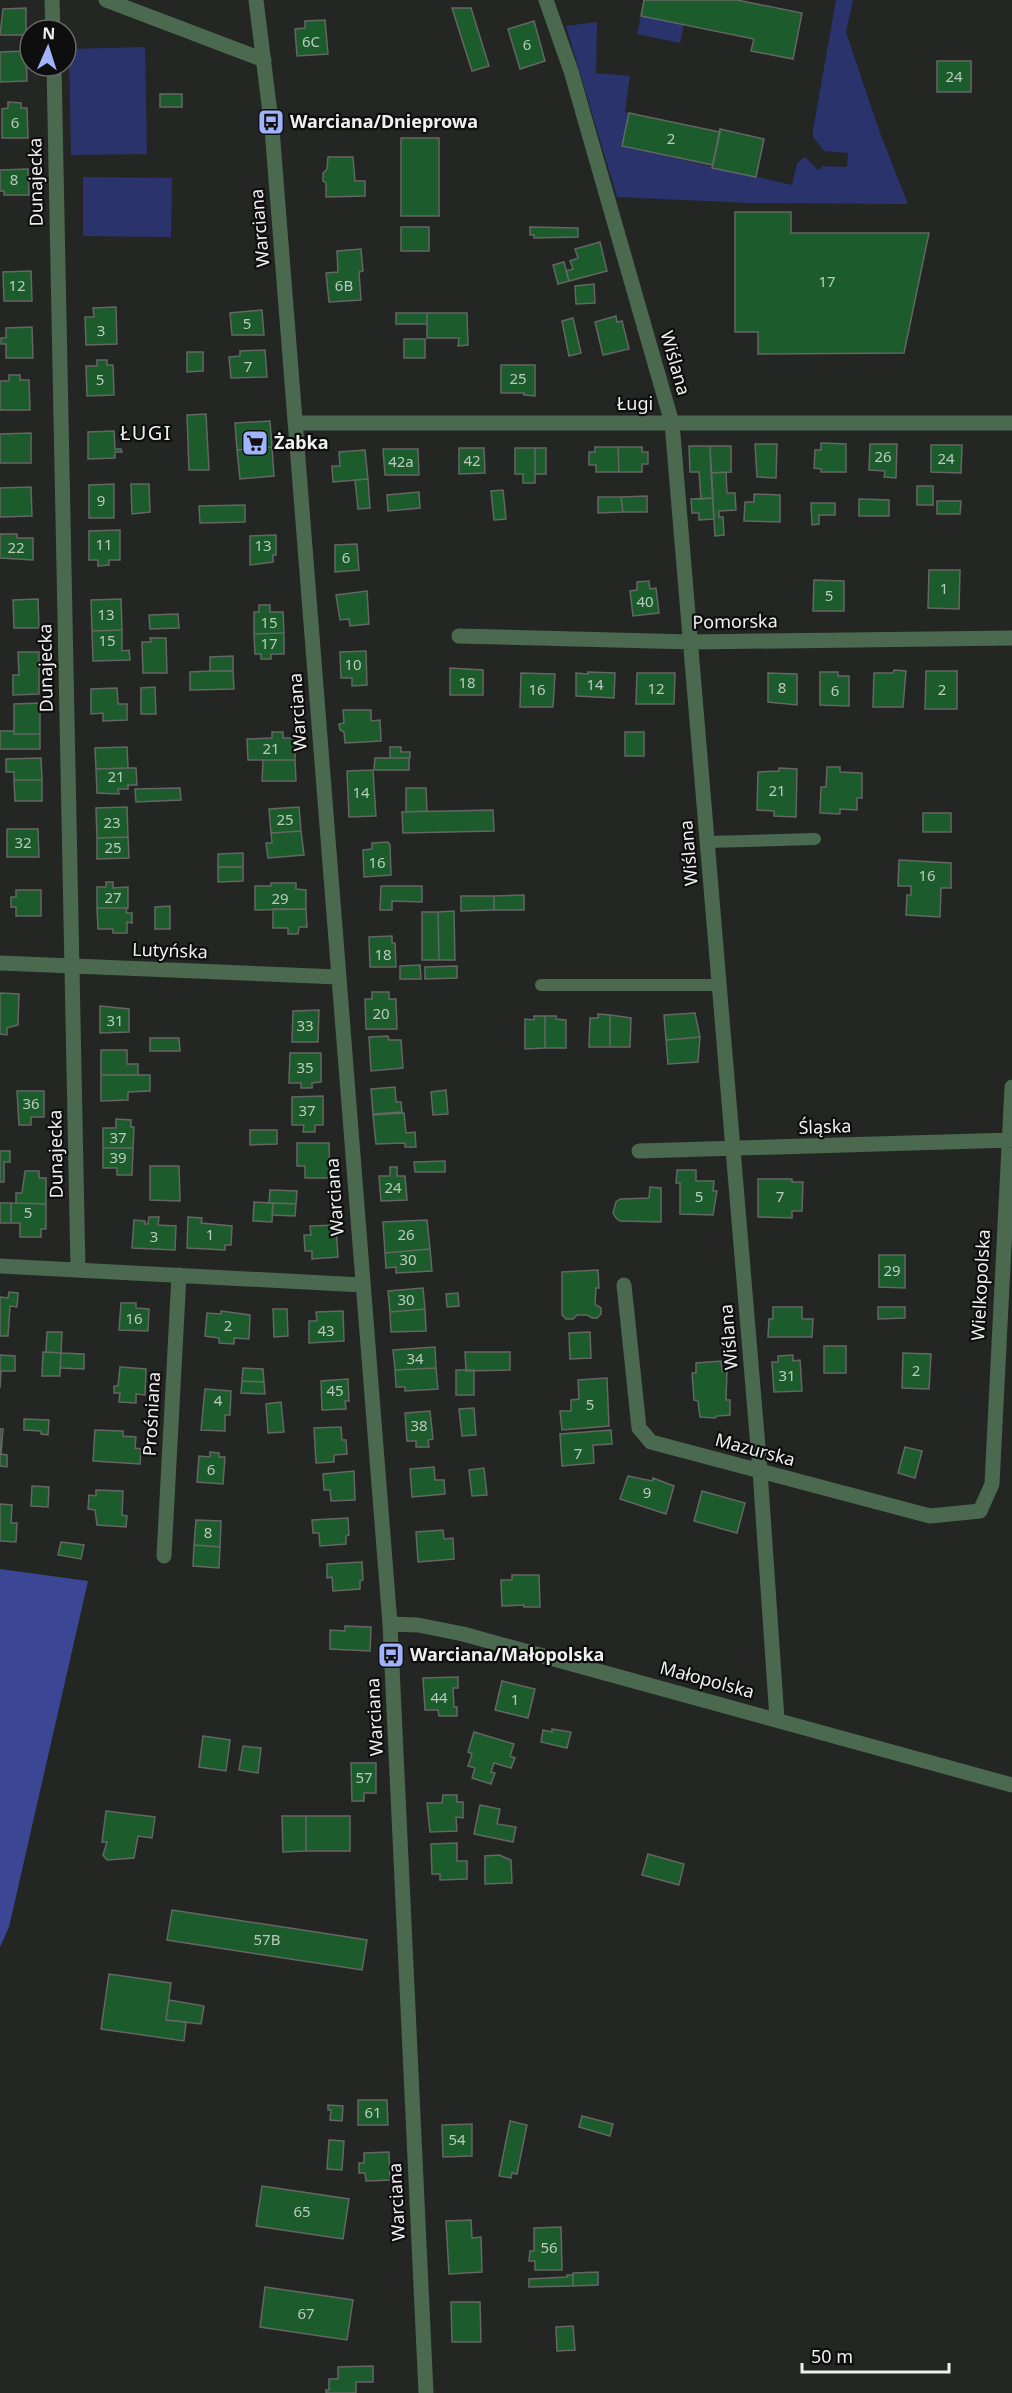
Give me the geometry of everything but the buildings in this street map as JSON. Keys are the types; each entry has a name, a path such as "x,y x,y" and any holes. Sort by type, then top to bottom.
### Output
{"street":[{"path":"52,0 53,18"},
{"path":"106,0 264,60"},
{"name":"Warciana","path":"256,0 264,60 295,423 390,1624 426,2393"},
{"name":"Wiślana","path":"546,0 571,70 672,423 760,1471 777,1719"},
{"name":"Dunajecka","path":"54,78 78,1270"},
{"name":"Ługi","path":"295,423 1012,423"},
{"name":"Pomorska","path":"459,636 692,642 1012,638"},
{"name":"Lutyńska","path":"0,963 338,977"},
{"name":"Wielkopolska","path":"992,1484 1005,1349 1012,1088"},
{"name":"Śląska","path":"639,1151 1010,1140"},
{"path":"0,1266 362,1285"},
{"name":"Prośniana","path":"164,1556 179,1275"},
{"name":"Mazurska","path":"624,1285 639,1428 651,1442 930,1516 980,1511 992,1484"},
{"name":"Małopolska","path":"390,1624 418,1625 464,1634 1012,1785"}],"lane":[{"path":"707,842 815,839"},
{"path":"541,985 719,985"}],"shaded area":[{"path":"836,0 853,0 846,32 880,133 908,204 749,203 617,197 566,26 597,22 596,73 630,76 625,112 629,113 622,146 792,185 797,163 805,157 818,170 823,166 847,167 848,153 824,151 813,137"},
{"path":"641,16 684,24 680,43 637,34"},
{"path":"145,47 147,154 71,155 70,78 78,78 78,49"},
{"path":"83,177 172,178 171,237 83,236"},
{"path":"0,1569 88,1581 9,1927 0,1947"}],"place":[{"name":"Warciana/Dnieprowa","path":"271,122"},
{"name":"Żabka","path":"255,443"},
{"name":"Warciana/Małopolska","path":"391,1655"}],"district":[{"name":"ŁUGI","path":"146,433"}]}
